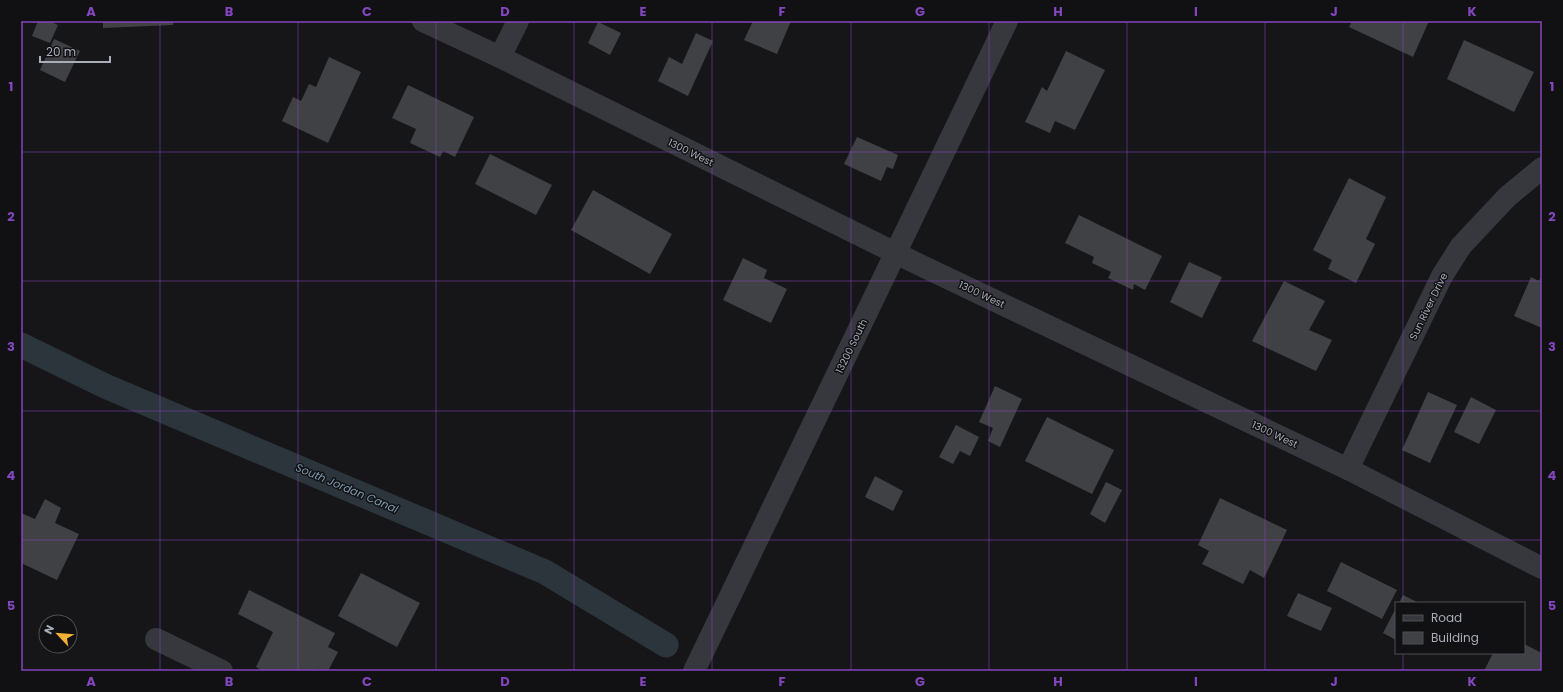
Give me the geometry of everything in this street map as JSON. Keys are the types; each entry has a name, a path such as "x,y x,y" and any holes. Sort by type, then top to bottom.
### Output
{"street":[{"name":"1300 West","path":"423,21 500,57 896,252 1348,469 1542,568"},
{"path":"500,57 518,21"},
{"name":"13200 South","path":"694,671 1007,21"},
{"name":"Sun River Drive","path":"1348,469 1442,276 1461,246 1507,197 1542,168"},
{"path":"156,639 222,671"}],"building":[{"path":"38,21 49,21 58,25 50,43 32,36"},
{"path":"103,21 173,21 173,25 103,28"},
{"path":"753,21 791,21 777,54 744,40"},
{"path":"1352,21 1429,21 1413,57 1349,27"},
{"path":"598,22 621,33 610,55 588,43"},
{"path":"696,33 713,41 688,96 658,81 669,57 682,64"},
{"path":"54,39 80,51 65,82 40,70"},
{"path":"1464,40 1534,72 1514,112 1447,79"},
{"path":"1066,51 1105,70 1075,130 1055,121 1050,133 1025,122 1042,87 1047,91"},
{"path":"329,57 361,72 328,143 282,121 293,97 301,101 309,84 316,87"},
{"path":"408,85 474,117 455,157 443,151 440,157 410,143 416,129 392,118"},
{"path":"857,137 898,155 893,169 887,167 881,181 844,164"},
{"path":"490,154 552,185 536,215 475,184"},
{"path":"1349,178 1386,197 1366,239 1375,244 1356,283 1328,269 1332,260 1313,250"},
{"path":"593,190 672,234 650,274 571,230"},
{"path":"1079,215 1162,256 1145,290 1134,284 1133,290 1108,278 1111,272 1092,263 1094,257 1065,243"},
{"path":"743,258 767,270 764,278 787,289 771,323 723,300"},
{"path":"1189,262 1222,277 1202,318 1170,302"},
{"path":"1542,274 1542,328 1514,316 1531,277 1539,281"},
{"path":"1284,281 1325,301 1309,330 1332,340 1316,371 1252,341"},
{"path":"995,386 1022,399 1000,447 988,441 993,428 979,422"},
{"path":"1428,392 1457,405 1430,463 1402,450"},
{"path":"1471,397 1496,410 1479,444 1454,432"},
{"path":"1047,417 1114,450 1092,494 1025,461"},
{"path":"956,425 979,437 970,456 960,451 953,464 939,457"},
{"path":"875,476 903,491 893,511 865,497"},
{"path":"1106,482 1122,490 1105,523 1090,514"},
{"path":"1220,498 1287,530 1264,578 1250,570 1243,584 1202,564 1209,551 1198,545"},
{"path":"45,499 61,508 55,523 79,534 57,580 21,563 21,513 35,519"},
{"path":"1341,562 1397,590 1382,619 1327,591"},
{"path":"361,573 420,603 397,647 338,616"},
{"path":"249,590 335,633 328,647 338,652 328,671 318,669 317,671 263,671 256,667 273,632 238,614"},
{"path":"1298,593 1332,608 1321,631 1287,616"},
{"path":"1403,595 1417,602 1400,602"},
{"path":"1395,610 1395,639 1383,633"},
{"path":"1525,644 1542,653 1542,671 1484,671 1492,654 1525,654"}],"waterway":[{"name":"South Jordan Canal","path":"21,345 105,386 545,572 666,645"}]}
